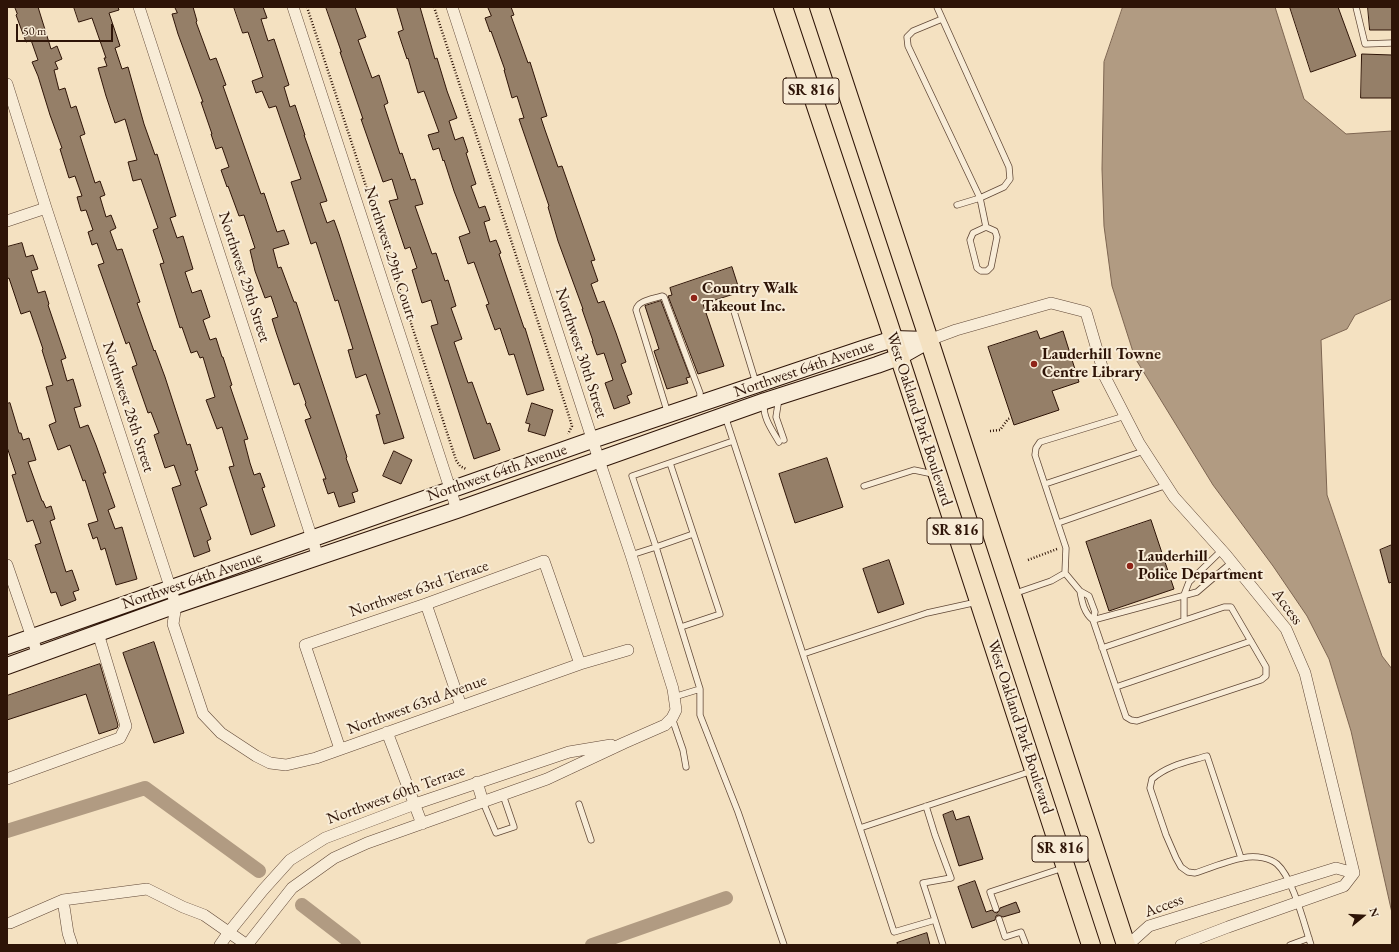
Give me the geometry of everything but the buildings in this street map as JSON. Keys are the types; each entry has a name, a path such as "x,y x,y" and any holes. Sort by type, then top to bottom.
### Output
{"main road":[{"name":"West Oakland Park Boulevard","path":"783,7 1091,945"},
{"name":"West Oakland Park Boulevard","path":"819,7 1127,945"}],"street":[{"name":"Northwest 29th Street","path":"139,7 318,557"},
{"name":"Northwest 29th Court","path":"293,7 457,510"},
{"name":"Northwest 30th Street","path":"452,7 592,440 631,555 673,689 674,714"},
{"name":"Northwest 28th Street","path":"7,84 176,605 173,624 203,714 221,733"},
{"path":"7,222 46,208"},
{"name":"Access","path":"929,340 956,330 1051,303 1086,312 1105,377 1144,451 1174,496 1222,550 1286,629 1305,673 1354,873 1336,868 1149,926 1127,945"},
{"name":"Northwest 64th Avenue","path":"7,646 592,440 893,339 929,340"},
{"name":"Northwest 64th Avenue","path":"7,666 176,605 457,510 772,399 899,357 929,340"},
{"path":"772,399 770,388 779,377"},
{"path":"732,414 753,396 756,385"},
{"name":"Northwest 63rd Terrace","path":"340,749 305,645 544,562 580,664"},
{"path":"7,565 38,655"},
{"path":"426,604 461,706"},
{"path":"7,779 120,738 126,726 98,634"},
{"name":"Northwest 63rd Avenue","path":"221,733 256,756 270,763 286,765 316,758 580,664 628,650"},
{"name":"Northwest 60th Terrace","path":"247,945 292,888 334,858 367,844 547,779 665,725 674,714"},
{"path":"387,732 422,824"},
{"name":"Northwest 60th Terrace","path":"220,945 263,890 290,860 325,838 414,804 569,752 624,743"},
{"path":"477,782 483,802"},
{"path":"1181,945 1296,902 1344,886 1354,873"},
{"path":"10,923 63,900 147,889 183,907 204,915 247,945"},
{"path":"63,900 68,932 72,945"}],"lane":[{"path":"937,7 1009,167 1010,179 1004,188 980,198 957,205"},
{"path":"1356,7 1365,44 1392,43"},
{"path":"942,19 913,32 907,37 908,46 980,198 986,227"},
{"path":"986,227 995,231 997,237 991,268 987,271 981,271 977,268 970,240 972,233 986,227"},
{"path":"668,414 636,310 636,306 640,303 662,296 664,297 700,393 700,404"},
{"path":"733,308 756,385"},
{"path":"772,399 782,441 768,425 764,410 772,399"},
{"path":"732,414 733,441 894,932 935,920"},
{"path":"1102,648 1224,606 1232,607 1266,667 1266,676 1261,680 1136,721 1126,717 1102,648 1093,620 1095,612 1089,596 1080,591 1065,573 1066,548 1035,455 1036,448 1040,442 1125,416"},
{"path":"733,441 632,476 656,547 700,689 700,715 738,812 784,945"},
{"path":"1045,484 1144,451"},
{"path":"670,463 720,614 681,627"},
{"path":"864,486 914,470 937,474"},
{"path":"1058,523 1167,485"},
{"path":"631,555 694,534"},
{"path":"1184,620 1184,595 1189,582 1222,550"},
{"path":"1093,620 1197,592 1232,562"},
{"path":"1012,594 1051,581 1065,573"},
{"path":"803,654 927,613 979,601"},
{"path":"1116,687 1251,641"},
{"path":"674,697 700,689"},
{"path":"674,714 686,767"},
{"path":"1241,858 1207,756 1170,767 1159,772 1152,779 1150,788 1166,835 1181,867 1188,872 1195,873 1241,858 1249,857 1266,858 1276,863 1284,871 1289,882 1311,945"},
{"path":"860,828 1034,770"},
{"path":"483,802 496,833 514,827 503,795"},
{"path":"579,804 591,840"},
{"path":"926,806 934,836 951,878 923,883 943,945"},
{"path":"996,909 990,892 1066,867"},
{"path":"999,919 1005,937 1021,932 1026,945"},
{"path":"1290,945 1309,938"}],"path":[{"path":"307,7 456,460 460,466 470,469"},
{"path":"434,7 572,426 565,439"},
{"path":"990,431 1000,430 1011,418"},
{"path":"1028,560 1058,549"}],"shaded area":[{"path":"1123,7 1275,7 1304,99 1346,134 1392,131 1392,299 1355,315 1347,329 1321,340 1327,495 1382,656 1392,669 1392,913 1351,731 1329,659 1307,616 1273,566 1213,485 1135,358 1112,286 1104,226 1102,169 1104,62"}],"waterway":[{"path":"7,831 145,788 259,871"},
{"path":"592,945 726,898"},
{"path":"302,905 354,945"}],"place":[{"name":"Country Walk Takeout Inc.","path":"694,298"},
{"name":"Lauderhill Towne Centre Library","path":"1034,364"},
{"name":"Lauderhill Police Department","path":"1130,566"}]}
